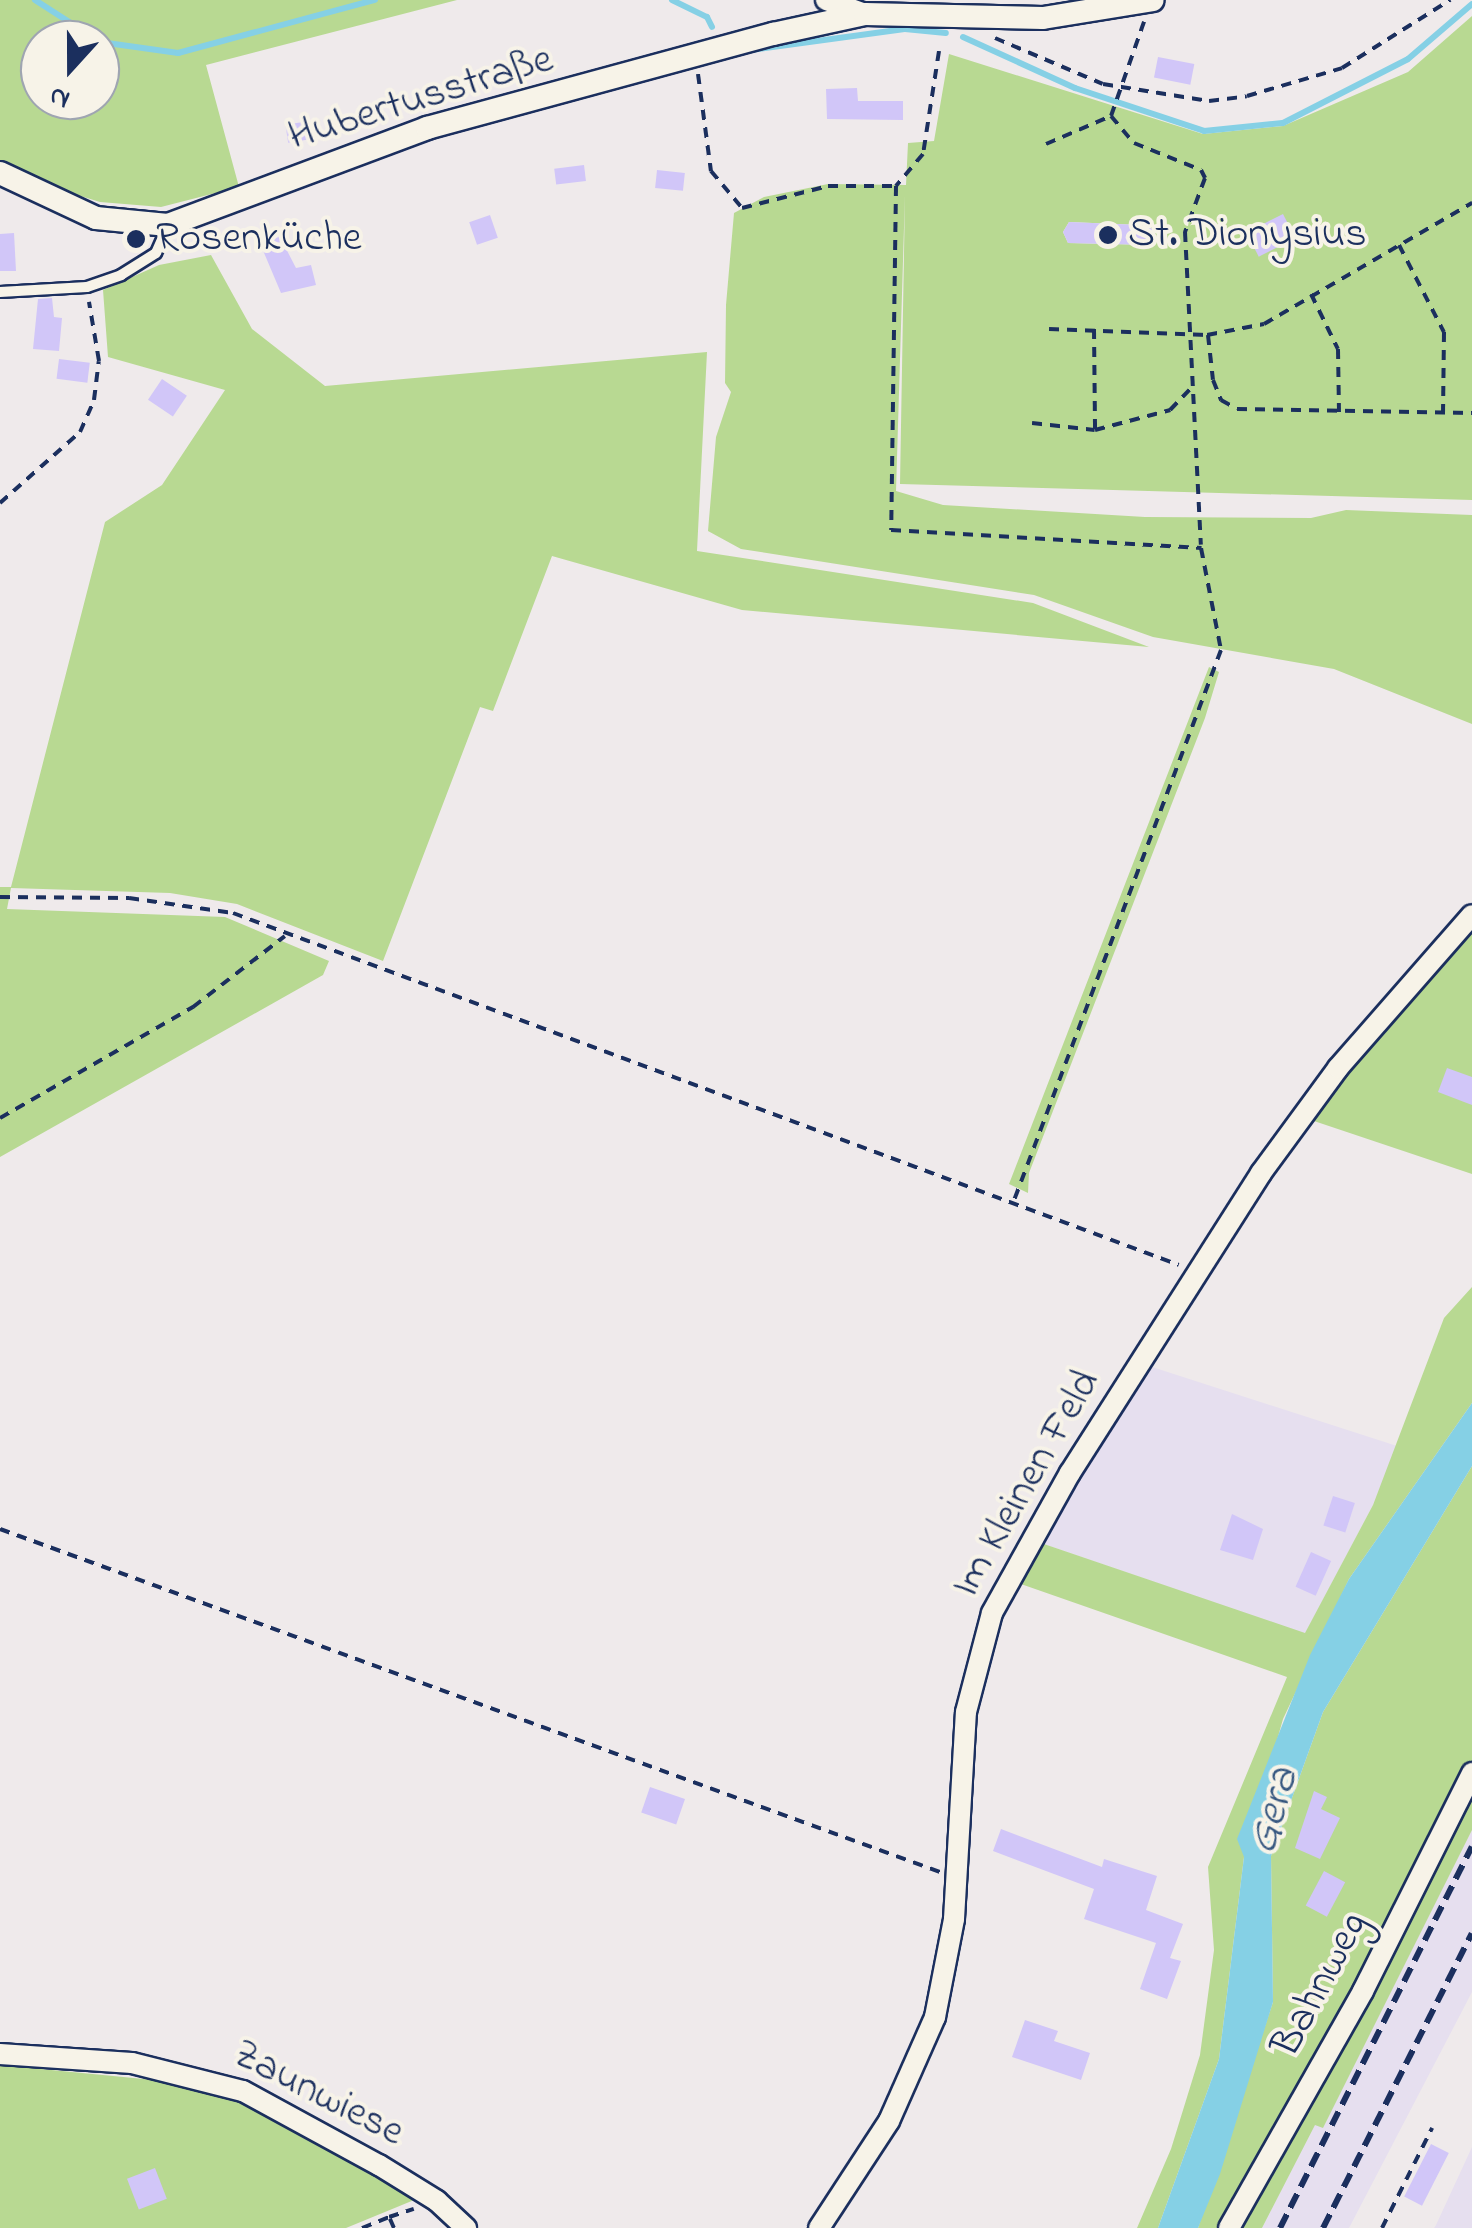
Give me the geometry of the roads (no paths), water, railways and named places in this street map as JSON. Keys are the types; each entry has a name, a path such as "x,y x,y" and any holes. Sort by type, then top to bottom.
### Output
{"street":[{"path":"826,0 865,14"},
{"name":"Hubertusstraße","path":"0,174 96,218 168,225 426,128 695,54 865,14 979,8 1044,18 1149,1"},
{"name":"Im Kleinen Feld","path":"819,2228 889,2122 935,2017 949,1966 966,1712 992,1614 1070,1473 1198,1272 1338,1068 1472,915"},
{"name":"Bahnweg","path":"1229,2228 1363,1991 1472,1772"},
{"name":"Zaunwiese","path":"0,2054 132,2063 206,2078 304,2122 437,2201 466,2228"}],"lane":[{"path":"0,292 86,287 156,253 168,225"}],"water":[{"name":"Gera","path":"1472,1403 1472,1466 1323,1712 1271,1856 1273,2002 1220,2174 1198,2228 1158,2228 1219,2059 1244,1857 1237,1839 1310,1655 1349,1579"}],"waterway":[{"path":"35,0 66,20"},
{"path":"120,45 178,53 375,0"},
{"path":"672,0 707,17 712,27"},
{"path":"963,37 1075,88 1204,131 1283,123 1408,59 1472,4"},
{"path":"751,50 905,29 946,33"}],"railway":[{"path":"1280,2228 1472,1847"},
{"path":"1323,2228 1472,1933"}],"place":[{"name":"St. Dionysius","path":"1108,235"},
{"name":"Rosenküche","path":"136,239"}]}
